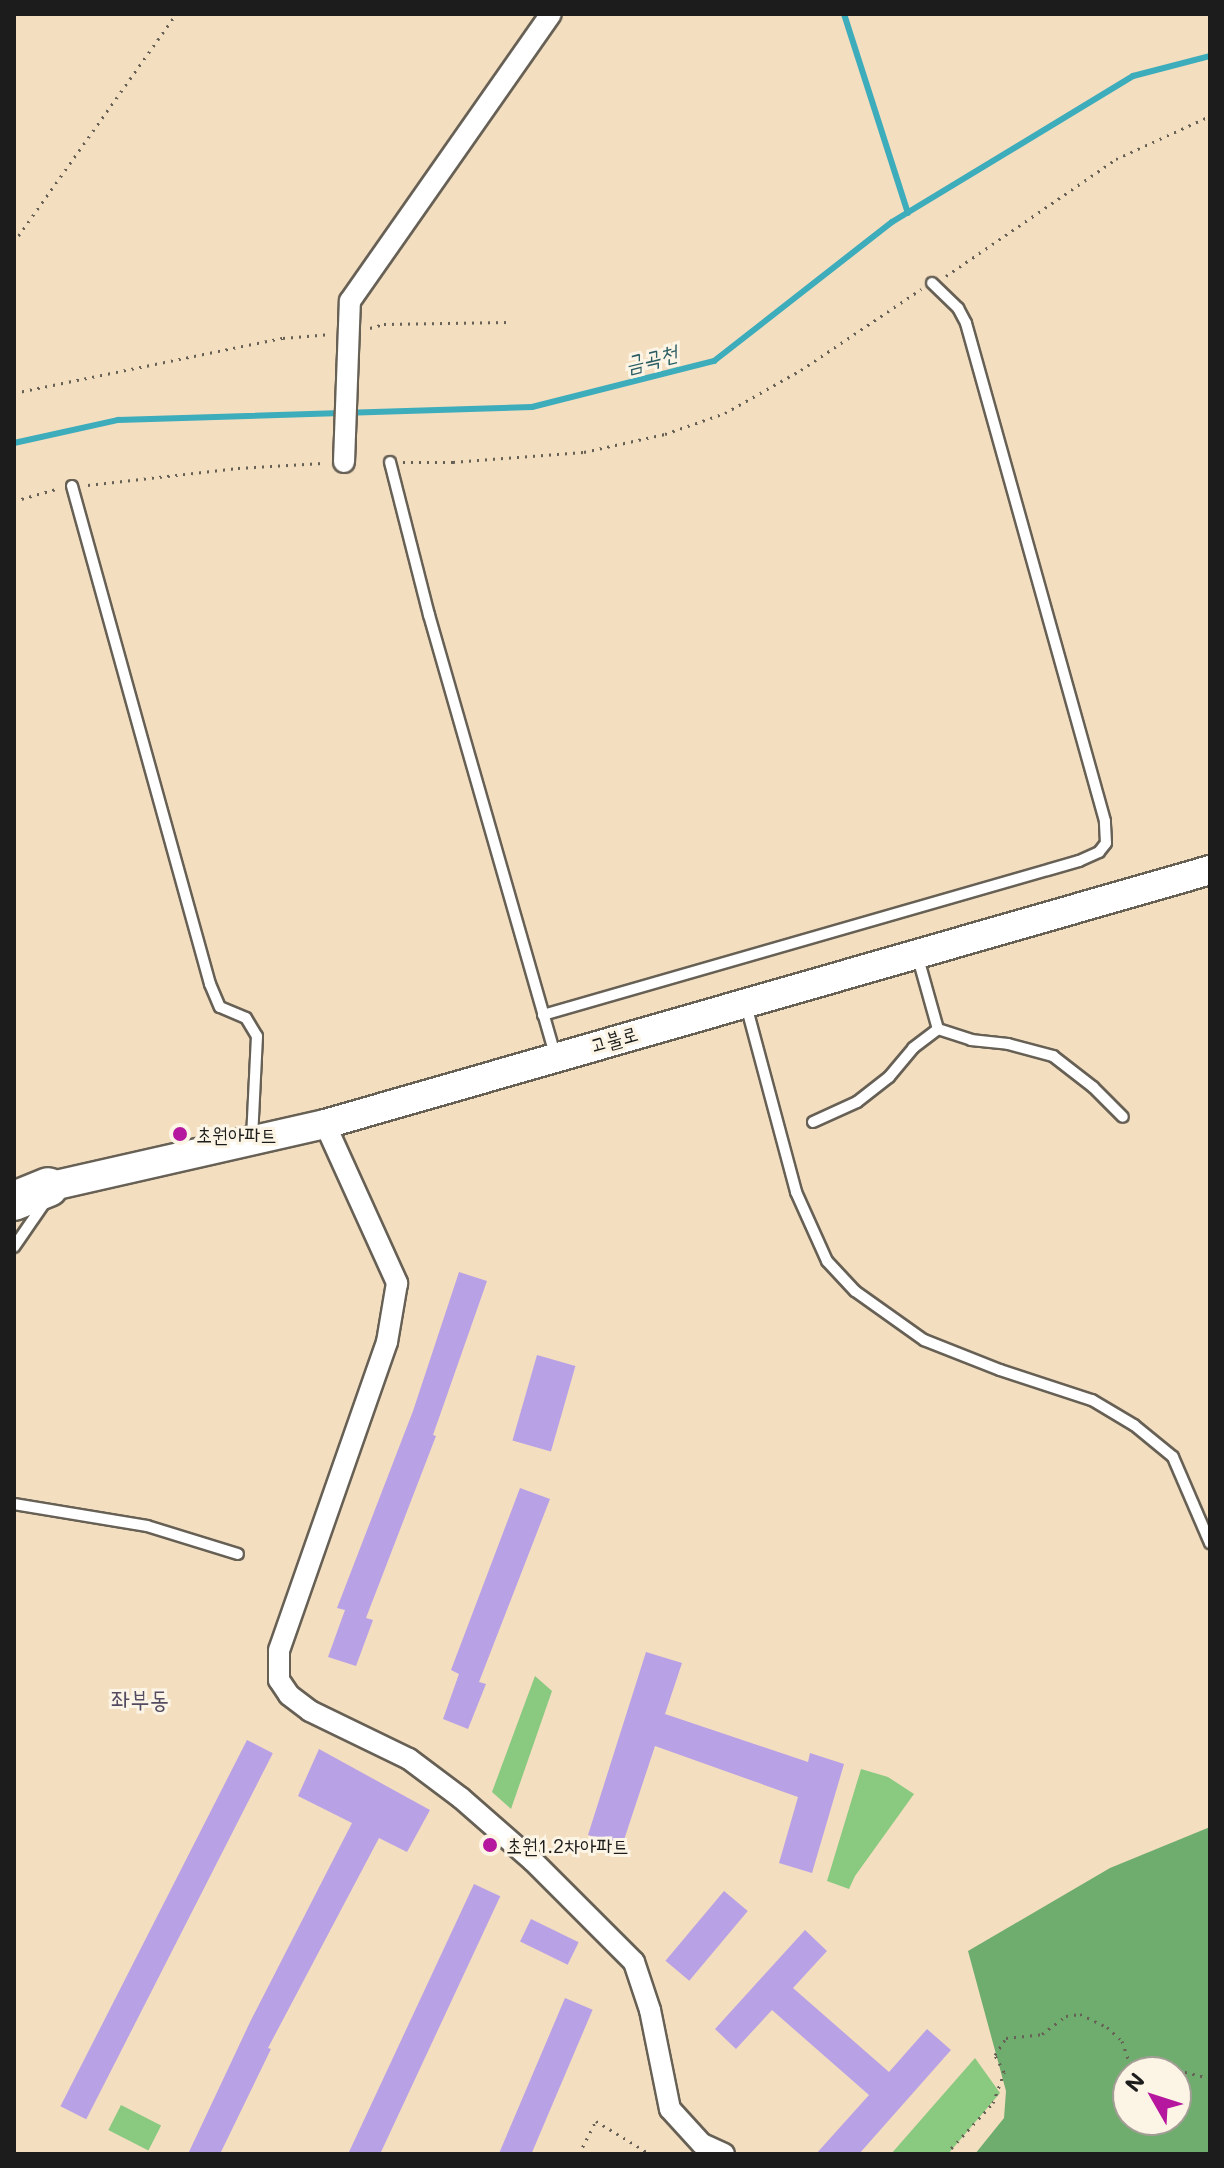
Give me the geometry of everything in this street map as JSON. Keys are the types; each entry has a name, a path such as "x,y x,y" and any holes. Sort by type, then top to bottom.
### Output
{"main road":[{"name":"고불로","path":"30,1190 325,1124 1210,870"}],"street":[{"path":"344,462 350,301 551,14"},
{"path":"325,1124 397,1283 387,1342 279,1650 279,1680 289,1695 310,1711 409,1759 461,1798 533,1861 634,1962 650,2010 670,2109 702,2144 724,2154"}],"lane":[{"path":"543,1015 1079,861 1099,852 1106,843 1105,821 966,323 958,308 932,283"},
{"path":"390,462 429,615 555,1057"},
{"path":"72,486 210,984 220,1007 228,1013 246,1018 257,1036 252,1140"},
{"path":"916,952 938,1029"},
{"path":"745,1001 796,1192 827,1261 855,1291 924,1340 1000,1370 1092,1400 1134,1425 1173,1457 1210,1543"},
{"path":"938,1029 971,1040 1008,1044 1053,1056 1093,1087 1123,1117"},
{"path":"813,1122 857,1102 889,1077 913,1048 938,1029"},
{"path":"14,1247 30,1190"},
{"path":"14,1504 147,1526 238,1554"}],"path":[{"path":"14,242 176,14"},
{"path":"390,462 453,462 584,452 665,434 725,413 801,370 932,283 956,271 1026,218 1116,159 1210,116"},
{"path":"14,393 283,338 349,333 384,324 509,322"},
{"path":"14,501 72,486 238,468 344,462"},
{"path":"946,2154 993,2103 1004,2072 995,2055 1006,2038 1042,2034 1066,2016 1080,2014 1107,2027 1122,2041 1127,2056"},
{"path":"579,2154 596,2121 650,2154"}],"green space":[{"path":"535,1676 552,1691 511,1809 492,1792"},
{"path":"861,1769 888,1777 914,1794 849,1889 827,1881"},
{"path":"1210,1827 1210,2154 975,2154 1004,2118 1006,2091 968,1951 1110,1868"},
{"path":"975,2058 1000,2093 948,2154 891,2154"},
{"path":"121,2105 161,2125 148,2150 108,2130"}],"building":[{"path":"459,1272 487,1281 433,1435 436,1436 366,1618 373,1620 356,1666 328,1657 345,1610 337,1608 413,1411"},
{"path":"537,1355 575,1366 551,1452 512,1441"},
{"path":"520,1488 550,1499 479,1682 486,1684 468,1729 443,1719 459,1674 451,1670"},
{"path":"646,1652 682,1663 665,1714 808,1762 810,1753 844,1764 812,1873 779,1863 798,1797 655,1746 622,1846 588,1835"},
{"path":"247,1740 273,1753 86,2119 60,2106"},
{"path":"319,1749 430,1810 407,1852 379,1838 268,2048 271,2049 220,2154 188,2154 251,2020 352,1823 298,1796"},
{"path":"474,1884 500,1896 380,2154 348,2154"},
{"path":"724,1891 748,1911 689,1981 666,1961"},
{"path":"531,1919 579,1942 568,1965 520,1941"},
{"path":"805,1930 827,1951 793,1988 889,2072 927,2029 951,2050 859,2154 816,2154 869,2095 772,2010 736,2049 715,2029"},
{"path":"565,1998 593,2010 531,2154 499,2154"}],"waterway":[{"path":"844,14 908,213"},
{"name":"금곡천","path":"14,443 118,420 532,407 714,361 892,222 1133,76 1210,56"}],"place":[{"name":"초원아파트","path":"180,1134"},
{"name":"초원1.2차아파트","path":"490,1845"}],"district":[{"name":"좌부동","path":"140,1699"}]}
